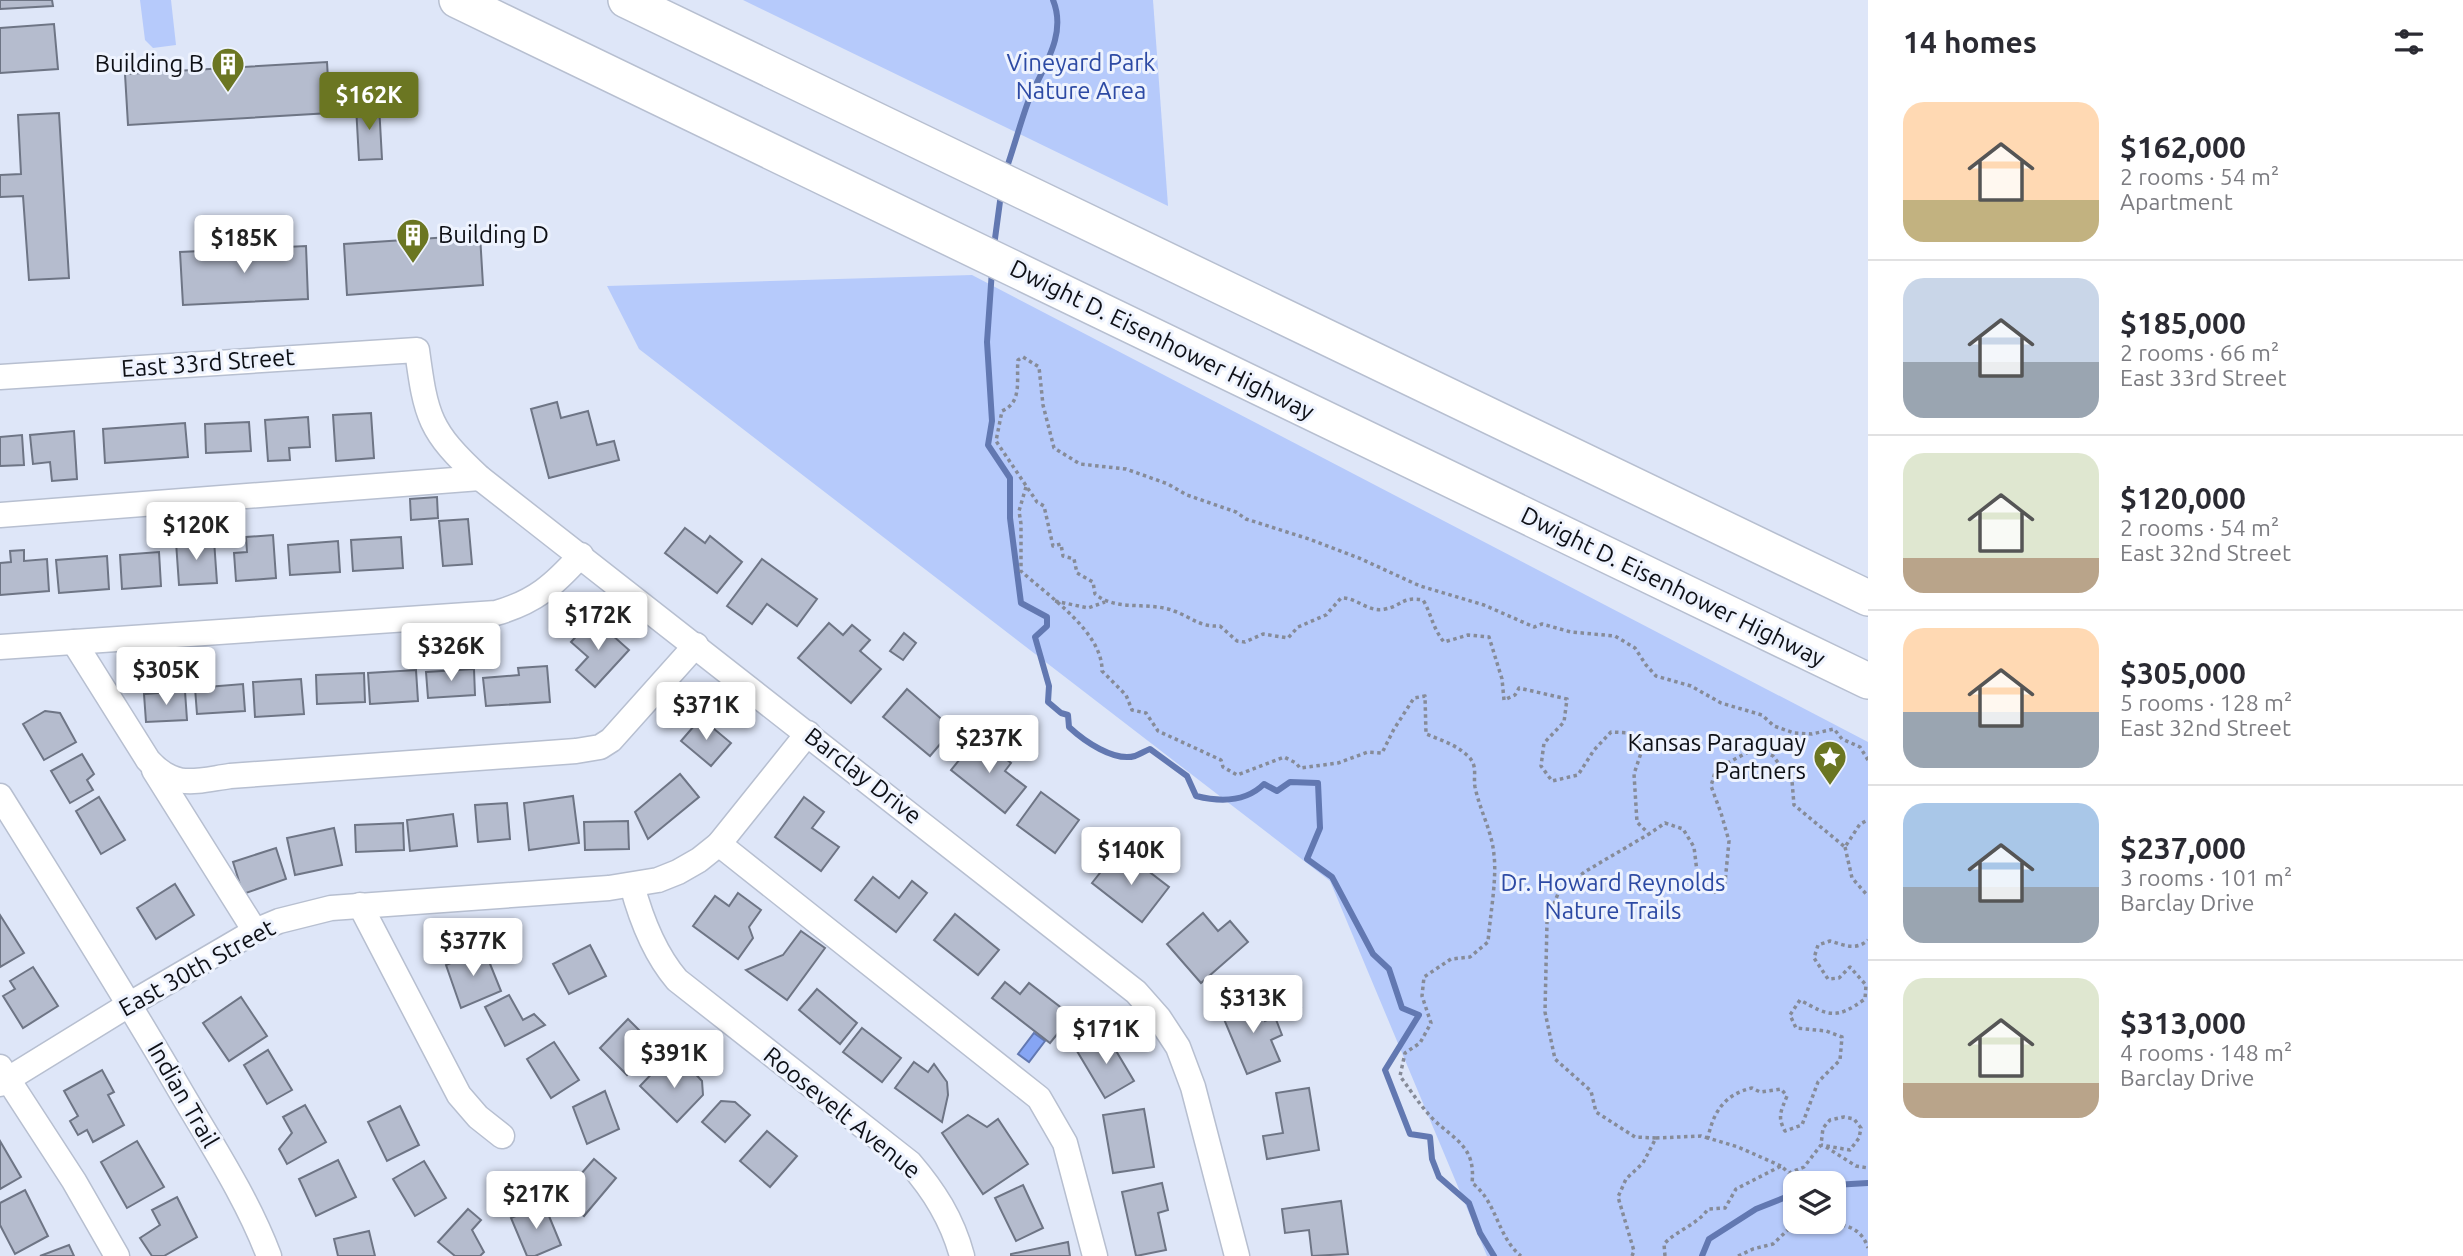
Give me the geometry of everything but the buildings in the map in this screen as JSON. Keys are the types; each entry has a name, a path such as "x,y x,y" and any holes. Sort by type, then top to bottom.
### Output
{"highway":[{"name":"Dwight D. Eisenhower Highway","path":"457,0 1868,681"},
{"path":"626,0 1868,598"}],"street":[{"name":"East 33rd Street","path":"0,377 417,350"},
{"name":"Barclay Drive","path":"417,350 421,388 433,425 454,453 480,478 1136,992 1159,1018 1178,1047 1193,1087 1237,1256"},
{"path":"0,515 480,478"},
{"path":"0,647 496,613 518,607 537,597 581,555"},
{"path":"74,642 255,931"},
{"path":"148,760 159,772 180,782 600,747 625,726 696,645"},
{"name":"East 30th Street","path":"3,1077 255,931 304,914 360,905 632,885 658,880 678,872 719,844 808,733"},
{"path":"189,826 186,806 191,794 206,782 230,776"},
{"name":"Indian Trail","path":"0,796 130,1004 236,1186 269,1256"},
{"path":"719,844 1039,1098 1065,1143 1095,1256"},
{"name":"Roosevelt Avenue","path":"632,885 639,910 657,952 677,980 909,1163 936,1194 954,1230 962,1256"},
{"path":"360,905 459,1095 478,1118 502,1136"},
{"path":"3,1077 74,1181 117,1256"}],"path":[{"path":"1105,602 1095,594 1093,582 1077,573 1074,559 1063,556 1061,544 1054,546 1044,506 1037,502 1026,487 996,440 1002,411 1011,407 1017,398 1018,360 1023,357 1039,367 1043,405 1054,447 1080,464 1126,470 1168,484 1187,495 1236,512 1247,519 1359,558 1420,586 1484,605 1534,627 1542,624 1571,632 1615,636 1635,648 1656,676 1691,686 1721,703 1762,715 1774,726 1794,733 1812,734 1834,729 1842,739 1860,747 1868,760"},
{"path":"1026,487 1019,511 1021,571 1084,628 1103,658 1102,671 1126,695 1132,710 1146,713 1158,731 1221,760 1223,767 1237,775 1284,757 1300,768 1338,763 1368,752 1382,753 1414,698 1424,696 1426,734 1453,745 1469,757 1476,767 1474,783 1490,831 1495,858 1488,942 1470,957 1451,959 1424,976 1422,996 1431,1023 1420,1043 1405,1053 1400,1076 1436,1122 1461,1142 1468,1157 1472,1183 1483,1191 1508,1245 1521,1256"},
{"path":"1053,600 1088,608 1105,602 1173,610 1206,627 1220,626 1237,640 1245,642 1263,634 1288,638 1298,627 1326,615 1341,598 1349,598 1370,609 1385,609 1410,597 1423,600 1434,629 1444,642 1468,635 1489,637 1502,679 1504,700 1515,695 1519,688 1567,699 1564,722 1544,743 1541,766 1552,781 1578,775 1594,750 1611,732 1633,733 1642,750 1634,775 1637,822 1649,834"},
{"path":"1821,1144 1850,1150 1859,1138 1861,1128 1854,1119 1844,1116 1830,1120 1823,1128 1821,1144 1804,1167 1789,1173 1781,1166 1738,1147 1701,1136 1635,1137 1596,1112 1591,1091 1555,1059 1545,1012 1547,922 1559,891 1665,823 1683,829 1694,847 1698,880 1715,892 1725,883 1729,841 1711,786 1716,769 1756,748 1773,756 1792,781 1794,805 1845,847 1852,878 1868,897"},
{"path":"1845,847 1860,824 1868,820"},
{"path":"1708,1138 1712,1120 1725,1100 1738,1091 1752,1088 1760,1092 1782,1089 1787,1096 1781,1110 1780,1122 1786,1131 1802,1125 1818,1082 1840,1060 1842,1037 1826,1031 1796,1028 1790,1015 1800,1000 1837,1015 1866,1000 1866,985 1850,967 1839,978 1828,979 1814,958 1818,945 1830,941 1850,947 1861,946 1868,940"},
{"path":"1632,1256 1634,1251 1618,1197 1626,1179 1643,1163 1656,1138"},
{"path":"1821,1144 1856,1166 1868,1168"},
{"path":"1665,1256 1664,1244 1671,1236 1703,1216 1708,1209 1725,1208 1736,1189 1781,1166"},
{"path":"1846,1226 1864,1236 1868,1248"},
{"path":"1738,1256 1773,1244 1784,1234"}],"green space":[{"path":"140,0 171,0 176,45 153,48 145,40"},
{"name":"Vineyard Park Nature Area","path":"743,0 1153,0 1168,206"},
{"name":"Dr. Howard Reynolds Nature Trails","path":"972,275 1868,742 1868,1256 1487,1256 1330,881 639,349 607,286"}],"shaded area":[{"path":"1152,838 1174,856 1172,868 1164,870 1140,851 1140,846 1146,839"},
{"path":"1291,978 1301,1007 1288,1011 1278,982"},
{"path":"1034,1033 1045,1041 1029,1062 1018,1054"}],"waterway":[{"path":"1006,170 1028,102 1055,40 1057,13 1053,0"},
{"path":"994,246 1001,194"},
{"path":"992,270 987,342 992,421 988,445 1010,478 1010,518 1021,603 1047,617 1047,626 1035,637 1049,686 1048,702 1061,713 1068,715 1069,727 1100,749 1127,757 1150,749 1187,776 1196,796 1232,799 1249,794 1264,784 1277,791 1290,782 1318,783 1320,828 1307,859 1332,877 1373,954 1389,969 1402,1008 1419,1015 1385,1070 1410,1134 1430,1137 1432,1159 1439,1177 1469,1203 1480,1233 1494,1256"},
{"path":"1846,1184 1868,1183"},
{"path":"1702,1256 1709,1239 1756,1209 1783,1198"}],"place":[{"name":"Building B","path":"228,94"},
{"name":"Building D","path":"413,265"},
{"name":"Kansas Paraguay Partners","path":"1830,787"}]}
